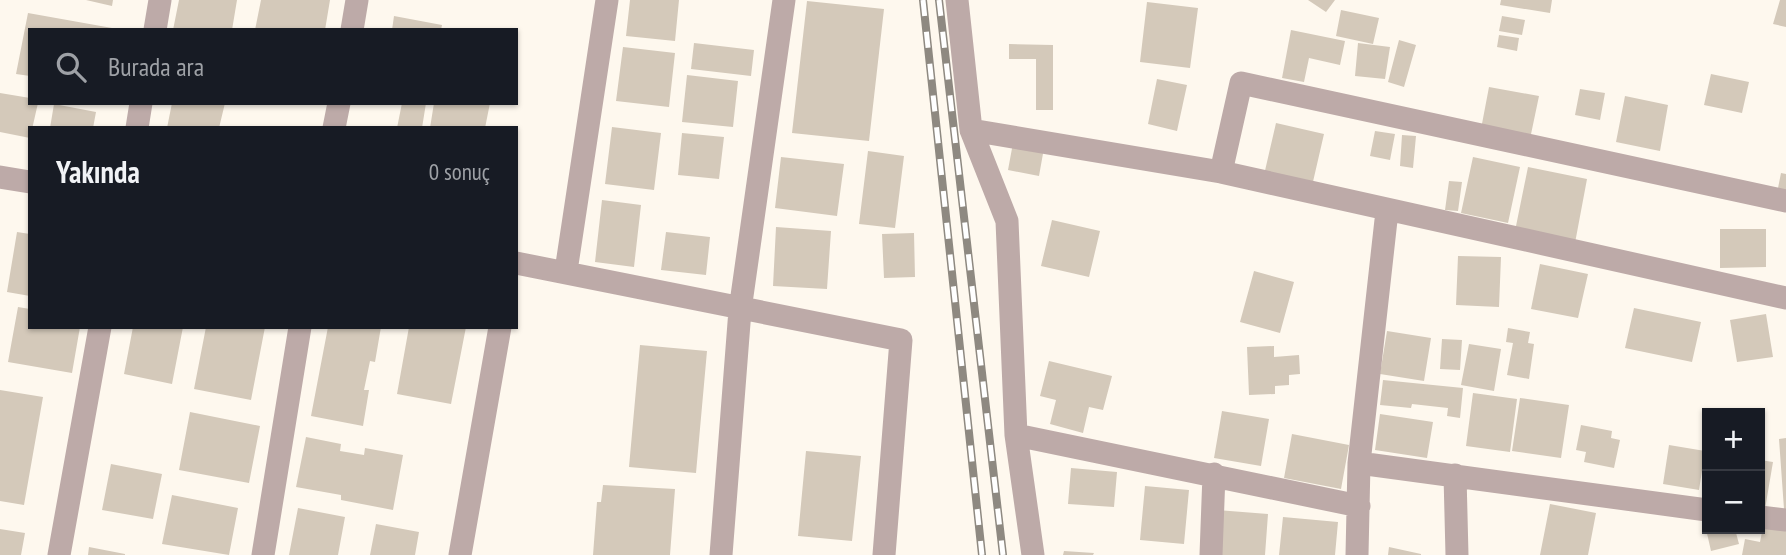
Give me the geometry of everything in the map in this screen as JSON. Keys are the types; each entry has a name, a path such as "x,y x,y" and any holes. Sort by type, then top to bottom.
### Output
{"street":[{"path":"155,28 160,0"},
{"path":"352,28 358,0"},
{"path":"566,271 607,0"},
{"path":"721,555 740,310 784,0"},
{"path":"957,0 971,130 1007,221 1016,435 1033,555"},
{"path":"1221,172 1241,83 1786,201"},
{"path":"137,126 141,105"},
{"path":"334,126 339,105"},
{"path":"971,130 1221,172 1786,298"},
{"path":"0,177 28,182"},
{"path":"1357,555 1359,463 1387,211"},
{"path":"518,263 566,271 740,310 901,340 884,555"},
{"path":"59,555 100,329"},
{"path":"263,555 300,329"},
{"path":"460,555 500,329"},
{"path":"1016,435 1359,506"},
{"path":"1359,463 1702,509"},
{"path":"1211,555 1214,474"},
{"path":"1455,475 1457,555"},
{"path":"1765,518 1786,520"}],"building":[{"path":"86,0 113,0 112,6"},
{"path":"179,0 237,0 232,28 173,28"},
{"path":"261,0 330,0 325,28 255,28"},
{"path":"630,0 679,0 675,41 626,36"},
{"path":"1308,0 1335,0 1326,12"},
{"path":"1501,0 1552,0 1550,13 1500,5"},
{"path":"1780,0 1786,0 1786,27 1773,24"},
{"path":"807,1 884,9 869,141 792,133"},
{"path":"1147,2 1198,8 1190,68 1140,62"},
{"path":"1341,10 1379,18 1373,44 1336,36"},
{"path":"28,13 112,28 28,28 28,76 16,74"},
{"path":"394,16 442,25 441,28 392,28"},
{"path":"1502,16 1525,20 1522,35 1499,31"},
{"path":"1291,30 1345,41 1340,65 1309,58 1304,82 1282,78"},
{"path":"1499,35 1519,38 1517,51 1497,47"},
{"path":"1399,40 1416,45 1404,87 1388,82"},
{"path":"694,43 754,50 751,76 691,69"},
{"path":"1358,43 1390,47 1385,79 1355,76"},
{"path":"1009,44 1053,45 1053,110 1036,110 1036,59 1009,59"},
{"path":"623,47 675,53 669,107 616,101"},
{"path":"1711,74 1749,82 1742,113 1704,105"},
{"path":"687,75 738,81 733,127 682,122"},
{"path":"1157,79 1187,85 1177,131 1148,124"},
{"path":"1489,87 1539,96 1530,139 1481,129"},
{"path":"1580,89 1605,93 1600,120 1575,115"},
{"path":"0,93 28,98 28,105 38,105 33,126 28,126 28,138 0,132"},
{"path":"1625,96 1668,105 1660,151 1616,142"},
{"path":"54,105 96,112 93,126 50,126"},
{"path":"172,105 225,105 219,126 167,126"},
{"path":"402,105 426,105 422,126 397,126"},
{"path":"434,105 490,105 485,126 430,126"},
{"path":"1276,123 1324,134 1312,186 1264,175"},
{"path":"612,127 661,133 654,190 605,184"},
{"path":"1375,131 1395,134 1390,160 1370,156"},
{"path":"682,133 724,137 719,179 678,175"},
{"path":"1402,135 1416,136 1413,168 1400,166"},
{"path":"1013,143 1044,148 1039,176 1008,170"},
{"path":"868,151 904,156 895,228 859,224"},
{"path":"781,157 844,164 837,216 775,208"},
{"path":"1473,157 1520,167 1508,223 1461,213"},
{"path":"1528,167 1587,179 1575,243 1515,231"},
{"path":"1781,173 1786,174 1786,195 1777,193"},
{"path":"1449,181 1462,182 1458,211 1445,210"},
{"path":"602,200 641,205 634,267 595,262"},
{"path":"1052,220 1100,231 1089,277 1041,266"},
{"path":"776,227 831,231 827,289 773,286"},
{"path":"1720,229 1766,229 1766,267 1720,268"},
{"path":"17,232 28,234 28,296 7,292"},
{"path":"666,232 710,237 706,275 661,270"},
{"path":"914,233 915,277 884,278 882,234"},
{"path":"1458,256 1501,257 1499,307 1456,305"},
{"path":"1540,264 1588,274 1578,318 1531,309"},
{"path":"1254,271 1294,282 1280,333 1240,322"},
{"path":"18,307 28,309 28,329 80,329 72,373 8,362"},
{"path":"1634,308 1701,322 1692,362 1625,348"},
{"path":"1766,314 1773,357 1737,362 1730,320"},
{"path":"1508,328 1530,332 1528,343 1534,344 1529,379 1507,375 1513,343 1506,342"},
{"path":"133,329 183,329 172,384 124,374"},
{"path":"206,329 265,329 251,400 194,389"},
{"path":"328,329 381,329 375,362 370,361 364,390 369,390 363,426 311,416"},
{"path":"409,329 466,329 451,404 397,394"},
{"path":"1387,331 1431,338 1424,381 1380,374"},
{"path":"1442,339 1462,340 1460,370 1440,369"},
{"path":"1469,344 1501,349 1494,391 1461,385"},
{"path":"640,345 707,351 696,473 629,467"},
{"path":"1274,346 1274,357 1299,355 1300,374 1289,375 1289,385 1275,386 1275,394 1249,395 1247,347"},
{"path":"1049,361 1112,376 1103,410 1089,407 1083,433 1050,424 1056,400 1040,396"},
{"path":"1383,380 1463,388 1460,418 1447,416 1448,408 1412,404 1411,408 1380,405"},
{"path":"0,390 43,397 24,505 0,501"},
{"path":"1473,393 1517,399 1510,452 1466,446"},
{"path":"1520,398 1569,405 1561,458 1512,451"},
{"path":"1222,411 1269,419 1261,466 1214,458"},
{"path":"190,412 260,426 249,483 179,470"},
{"path":"1380,414 1433,422 1427,458 1375,450"},
{"path":"1581,425 1612,431 1611,438 1620,440 1614,468 1584,462 1586,452 1576,450"},
{"path":"1292,434 1349,445 1341,489 1284,478"},
{"path":"306,437 341,444 340,451 364,455 365,448 403,455 393,510 341,500 341,495 296,487"},
{"path":"1786,438 1786,509 1784,509 1779,439"},
{"path":"1669,445 1702,450 1699,490 1663,484"},
{"path":"806,451 861,456 852,541 798,536"},
{"path":"1765,461 1773,462 1765,509"},
{"path":"111,464 162,474 153,519 102,510"},
{"path":"1071,468 1117,472 1114,507 1068,504"},
{"path":"603,485 675,489 670,555 593,555 597,502 601,502"},
{"path":"1145,486 1189,490 1184,544 1140,540"},
{"path":"172,495 238,508 229,555 162,544"},
{"path":"1550,504 1596,513 1588,555 1540,555"},
{"path":"298,508 345,517 338,555 289,555"},
{"path":"1217,510 1268,514 1265,555 1214,555"},
{"path":"1283,517 1338,522 1335,555 1279,555"},
{"path":"376,524 419,532 415,555 370,555"},
{"path":"1765,527 1786,531 1786,555 1742,555 1745,539 1760,542 1762,534 1765,534"},
{"path":"0,529 25,533 21,555 0,555"},
{"path":"1707,534 1736,534 1739,544 1711,551"},
{"path":"89,547 125,554 125,555 88,555"},
{"path":"1389,547 1421,554 1421,555 1388,555"},
{"path":"1064,551 1094,553 1063,555"}],"railway":[{"path":"923,0 982,555"},
{"path":"939,0 1003,555"}]}
